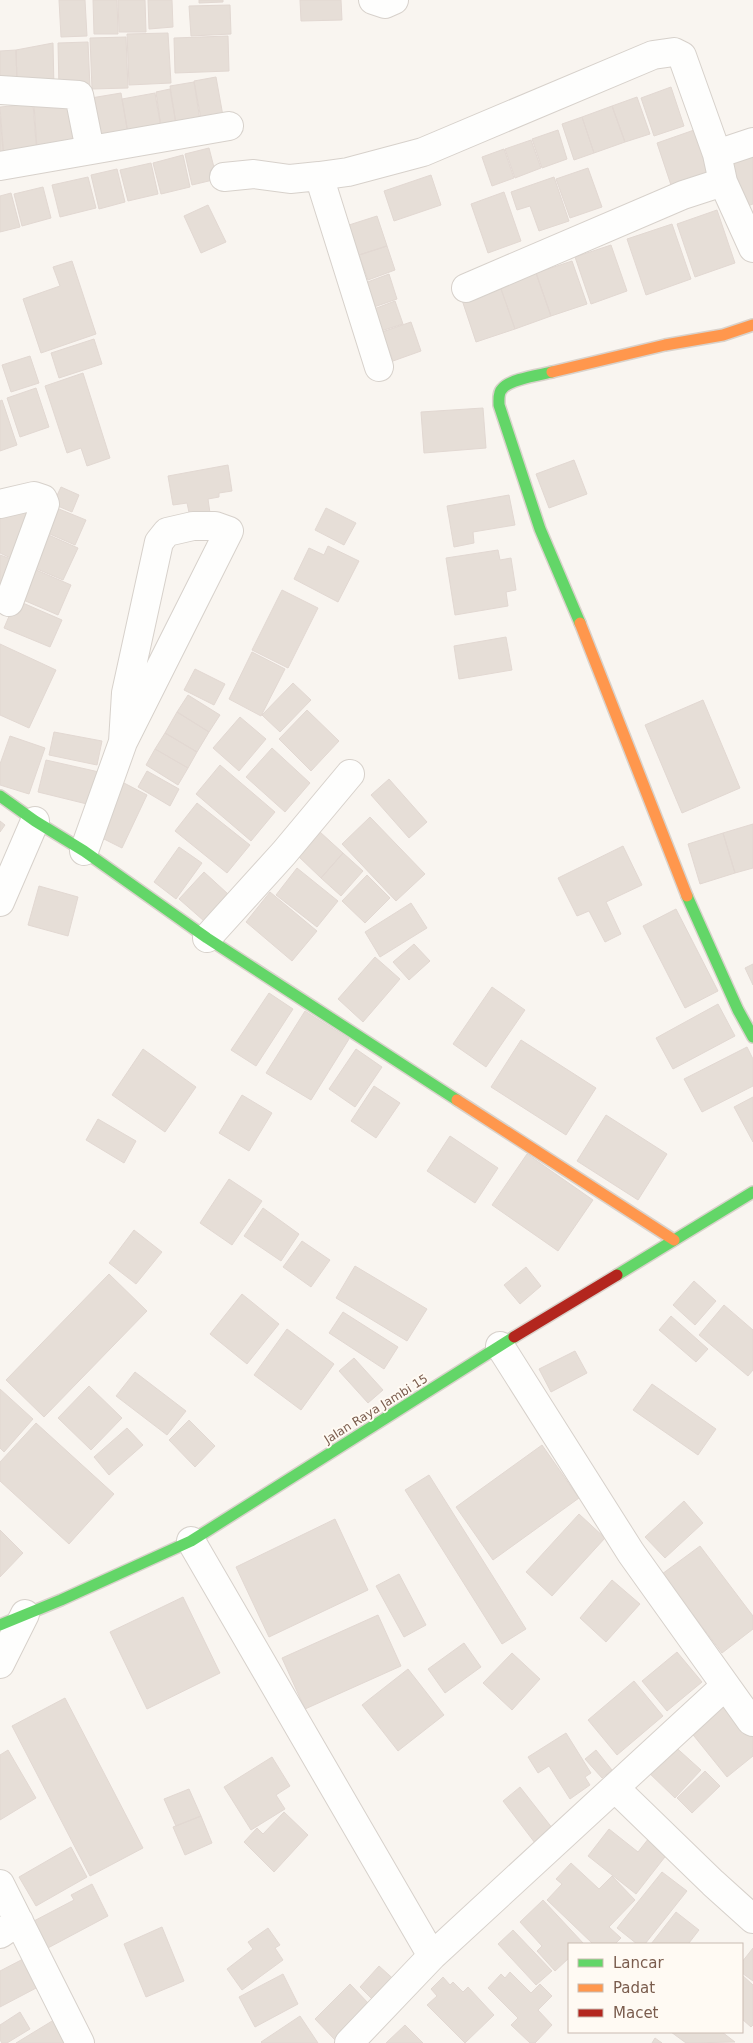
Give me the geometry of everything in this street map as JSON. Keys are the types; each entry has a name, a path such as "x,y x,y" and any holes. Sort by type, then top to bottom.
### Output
{"main road":[{"path":"753,324 723,335 666,345 512,382 502,388 499,396 504,421 540,529 566,584 678,876 738,1010 753,1037"},
{"path":"0,796 35,821 84,851 208,938 674,1240"},
{"name":"Jalan Raya Jambi 15","path":"9,1617 61,1600 191,1541 500,1346 753,1192"}],"street":[{"path":"373,0 385,4 394,0"},
{"path":"224,177 254,174 290,179 319,176 348,172 423,152 653,55 674,52 682,56 717,154 723,182 753,248"},
{"path":"0,90 79,95 90,150"},
{"path":"0,166 229,126"},
{"path":"717,154 753,142"},
{"path":"319,176 378,367"},
{"path":"466,288 683,195 723,182"},
{"path":"0,504 34,496 42,499 45,504 9,602"},
{"path":"84,851 123,742 229,531 214,526 193,526 167,532 159,542 126,693 123,742"},
{"path":"208,938 284,853 350,774"},
{"path":"0,902 35,821"},
{"path":"500,1346 631,1553 750,1722 753,1722"},
{"path":"191,1541 432,1956"},
{"path":"0,1664 9,1617"},
{"path":"349,2043 432,1956 725,1686"},
{"path":"616,1788 713,1883 753,1919"},
{"path":"0,1884 10,1928 80,2043"}],"building":[{"path":"59,0 85,0 87,36 61,37"},
{"path":"93,0 117,0 118,34 94,34"},
{"path":"118,0 145,0 146,32 119,32"},
{"path":"148,0 172,0 173,27 149,29"},
{"path":"199,0 223,0 223,2 199,3"},
{"path":"300,0 341,0 342,20 301,21"},
{"path":"230,5 231,34 191,36 189,6"},
{"path":"168,33 171,83 129,85 127,34"},
{"path":"228,36 229,71 175,73 174,38"},
{"path":"126,37 128,88 92,89 90,38"},
{"path":"88,42 90,88 59,89 58,43"},
{"path":"53,43 54,89 17,83 16,50"},
{"path":"16,50 17,83 0,83 0,51"},
{"path":"216,77 223,116 201,119 194,81"},
{"path":"194,82 200,120 176,124 170,86"},
{"path":"671,87 684,126 654,136 641,98"},
{"path":"170,89 176,124 161,127 156,92"},
{"path":"121,93 129,139 99,144 91,98"},
{"path":"155,93 161,128 128,134 122,99"},
{"path":"637,97 650,134 625,142 612,106"},
{"path":"72,102 76,146 37,149 34,105"},
{"path":"33,104 37,155 4,158 0,107"},
{"path":"612,106 625,142 594,153 582,117"},
{"path":"0,116 4,162 0,163"},
{"path":"582,117 594,153 574,160 562,124"},
{"path":"697,129 712,174 672,188 657,143"},
{"path":"558,130 567,159 542,168 532,139"},
{"path":"531,140 541,168 515,178 505,149"},
{"path":"209,148 217,179 192,185 185,154"},
{"path":"504,149 514,178 492,186 482,157"},
{"path":"183,155 190,187 161,194 153,163"},
{"path":"753,155 753,204 745,207 729,164"},
{"path":"151,163 158,194 128,201 120,170"},
{"path":"588,168 602,207 570,218 556,179"},
{"path":"117,169 125,202 99,209 91,175"},
{"path":"431,175 441,205 394,221 384,191"},
{"path":"88,177 96,208 60,217 52,185"},
{"path":"554,177 569,221 539,231 530,206 517,210 511,192"},
{"path":"43,187 51,218 22,226 14,194"},
{"path":"504,192 521,241 488,253 471,204"},
{"path":"11,193 20,227 0,232 0,196"},
{"path":"208,205 226,242 201,253 184,216"},
{"path":"717,210 735,263 695,277 677,224"},
{"path":"377,216 387,246 359,255 349,225"},
{"path":"672,224 691,279 646,295 627,239"},
{"path":"611,245 627,291 591,304 575,257"},
{"path":"387,246 395,270 368,280 359,255"},
{"path":"72,261 96,334 41,353 23,299 60,286 53,267"},
{"path":"572,261 587,304 551,316 536,273"},
{"path":"536,273 551,316 515,329 500,286"},
{"path":"389,274 397,299 374,307 365,283"},
{"path":"500,286 515,329 476,342 462,300"},
{"path":"395,301 403,324 381,331 374,309"},
{"path":"411,322 421,351 393,361 382,332"},
{"path":"94,339 102,364 59,378 51,353"},
{"path":"30,356 39,383 11,392 2,365"},
{"path":"83,373 110,458 87,466 81,448 67,453 45,386"},
{"path":"36,388 49,427 20,437 7,398"},
{"path":"2,400 17,445 0,451 0,401"},
{"path":"483,408 486,448 424,453 421,412"},
{"path":"574,460 587,494 549,508 536,474"},
{"path":"228,465 232,491 219,493 219,497 208,499 210,513 190,517 187,503 173,505 168,476"},
{"path":"61,487 79,495 72,512 53,504"},
{"path":"509,495 515,525 473,532 474,543 454,547 447,506"},
{"path":"0,507 40,507 15,560 0,553"},
{"path":"54,507 86,520 75,545 43,531"},
{"path":"326,508 356,523 344,545 315,530"},
{"path":"44,533 78,548 63,580 30,566"},
{"path":"328,546 359,561 338,602 294,579 309,548 324,555"},
{"path":"498,550 500,560 511,558 516,590 506,592 508,606 455,615 446,558"},
{"path":"0,555 14,560 3,585 0,584"},
{"path":"34,569 71,585 58,615 21,599"},
{"path":"282,590 318,608 288,668 252,650"},
{"path":"16,600 62,620 50,647 4,628"},
{"path":"506,637 512,670 459,679 454,646"},
{"path":"0,644 56,670 29,728 0,715"},
{"path":"252,652 285,669 261,716 229,699"},
{"path":"195,669 225,684 214,705 184,690"},
{"path":"293,683 311,700 280,732 262,715"},
{"path":"188,695 220,715 209,732 177,712"},
{"path":"703,700 740,788 682,813 645,725"},
{"path":"307,710 339,741 311,771 279,739"},
{"path":"177,712 209,732 197,752 165,733"},
{"path":"240,717 266,739 239,771 213,748"},
{"path":"54,732 102,741 97,765 49,755"},
{"path":"165,733 197,752 188,768 155,749"},
{"path":"10,736 45,748 29,794 0,785 0,764"},
{"path":"272,748 310,783 285,812 246,777"},
{"path":"155,749 188,768 178,785 146,765"},
{"path":"46,760 99,772 91,805 38,792"},
{"path":"220,765 275,812 251,841 196,794"},
{"path":"147,771 179,789 170,806 138,787"},
{"path":"389,779 427,822 409,838 371,795"},
{"path":"124,783 147,795 122,848 98,836"},
{"path":"197,803 250,845 227,873 175,831"},
{"path":"370,817 425,874 396,901 342,844"},
{"path":"0,821 5,825 0,832"},
{"path":"753,824 753,868 735,873 723,833"},
{"path":"320,832 343,853 321,878 298,856"},
{"path":"723,833 735,873 700,884 688,844"},
{"path":"623,846 642,885 606,902 621,934 605,942 589,911 577,916 558,878"},
{"path":"179,847 202,863 176,899 154,882"},
{"path":"343,853 363,871 341,896 321,878"},
{"path":"297,868 338,901 317,927 276,895"},
{"path":"204,872 228,894 204,921 179,899"},
{"path":"367,875 390,898 365,923 342,901"},
{"path":"39,886 78,897 68,936 28,925"},
{"path":"270,892 317,931 292,961 246,922"},
{"path":"411,903 427,928 380,957 365,932"},
{"path":"676,909 718,991 685,1008 643,926"},
{"path":"414,944 430,961 409,980 393,962"},
{"path":"375,957 400,979 363,1022 338,999"},
{"path":"753,964 753,985 745,968"},
{"path":"492,987 525,1010 486,1067 453,1044"},
{"path":"269,993 293,1009 256,1066 231,1050"},
{"path":"718,1004 735,1036 673,1069 656,1038"},
{"path":"305,1011 349,1039 311,1100 266,1073"},
{"path":"521,1040 596,1088 566,1135 491,1087"},
{"path":"747,1047 753,1059 753,1086 702,1112 684,1079"},
{"path":"143,1049 196,1087 165,1132 112,1095"},
{"path":"356,1049 382,1067 355,1107 329,1089"},
{"path":"374,1086 400,1103 376,1138 351,1121"},
{"path":"242,1095 272,1113 249,1151 219,1133"},
{"path":"753,1097 753,1142 734,1107"},
{"path":"606,1115 667,1154 638,1200 577,1161"},
{"path":"98,1119 136,1141 124,1163 86,1140"},
{"path":"450,1136 498,1168 475,1203 427,1171"},
{"path":"527,1154 593,1200 558,1251 492,1205"},
{"path":"229,1179 262,1201 232,1245 200,1223"},
{"path":"263,1208 299,1234 281,1261 244,1236"},
{"path":"134,1230 162,1252 136,1284 109,1263"},
{"path":"302,1241 330,1260 311,1287 283,1267"},
{"path":"355,1266 427,1309 407,1341 336,1298"},
{"path":"526,1267 541,1286 520,1304 504,1285"},
{"path":"109,1274 147,1311 44,1417 6,1380"},
{"path":"694,1281 716,1301 695,1325 673,1305"},
{"path":"242,1294 279,1324 247,1364 210,1334"},
{"path":"724,1305 753,1330 753,1370 748,1376 699,1335"},
{"path":"343,1312 398,1347 384,1369 329,1333"},
{"path":"671,1316 708,1349 696,1362 659,1330"},
{"path":"287,1329 334,1364 301,1410 254,1375"},
{"path":"575,1351 587,1373 551,1392 539,1369"},
{"path":"354,1358 383,1390 368,1403 339,1371"},
{"path":"135,1372 186,1411 167,1435 116,1396"},
{"path":"652,1384 716,1429 698,1455 633,1410"},
{"path":"89,1386 122,1418 91,1450 58,1418"},
{"path":"0,1389 33,1419 4,1452 0,1448"},
{"path":"189,1420 215,1446 195,1467 169,1440"},
{"path":"36,1423 114,1494 69,1544 0,1481 0,1462"},
{"path":"127,1428 143,1445 109,1475 94,1457"},
{"path":"542,1445 579,1498 493,1560 456,1507"},
{"path":"429,1475 526,1629 502,1644 405,1490"},
{"path":"684,1501 703,1523 665,1558 645,1537"},
{"path":"579,1514 605,1538 552,1596 526,1572"},
{"path":"335,1519 368,1590 269,1637 236,1567"},
{"path":"0,1530 23,1553 0,1577"},
{"path":"700,1546 753,1616 753,1629 722,1653 662,1574"},
{"path":"399,1574 426,1625 404,1637 376,1586"},
{"path":"612,1580 640,1604 606,1642 580,1618"},
{"path":"183,1597 220,1673 147,1709 110,1632"},
{"path":"378,1615 401,1666 305,1709 282,1658"},
{"path":"464,1643 481,1667 445,1693 428,1669"},
{"path":"677,1652 702,1682 667,1711 642,1681"},
{"path":"512,1653 540,1679 512,1710 483,1683"},
{"path":"408,1669 444,1715 398,1751 362,1705"},
{"path":"634,1681 663,1716 617,1755 588,1720"},
{"path":"65,1698 143,1848 90,1876 12,1726"},
{"path":"727,1701 753,1732 753,1756 727,1777 690,1731"},
{"path":"566,1733 591,1773 585,1777 590,1785 570,1799 549,1766 538,1773 528,1757"},
{"path":"671,1743 701,1770 675,1798 646,1770"},
{"path":"8,1750 36,1798 0,1820 0,1755"},
{"path":"596,1750 612,1770 602,1778 585,1759"},
{"path":"272,1757 290,1786 276,1795 285,1809 251,1830 224,1787"},
{"path":"705,1771 720,1786 692,1813 677,1798"},
{"path":"520,1787 553,1829 535,1843 503,1801"},
{"path":"189,1789 201,1816 176,1826 164,1799"},
{"path":"284,1812 308,1835 274,1872 244,1842 257,1828 263,1834"},
{"path":"201,1816 212,1843 185,1855 173,1827"},
{"path":"609,1829 638,1852 649,1838 668,1853 636,1894 588,1856"},
{"path":"71,1847 87,1877 36,1906 19,1877"},
{"path":"571,1863 599,1889 612,1876 635,1900 609,1927 621,1938 616,1943 592,1943 547,1900 562,1884 556,1879"},
{"path":"662,1872 687,1891 646,1943 636,1943 617,1928"},
{"path":"92,1884 108,1916 46,1949 32,1922 74,1900 71,1895"},
{"path":"543,1900 583,1943 568,1943 568,1959 555,1971 537,1951 542,1946 520,1922"},
{"path":"676,1912 699,1930 689,1943 652,1943"},
{"path":"162,1927 184,1981 146,1997 124,1944"},
{"path":"268,1928 280,1945 275,1948 283,1960 242,1990 227,1969 253,1949 248,1942"},
{"path":"513,1930 552,1971 536,1985 498,1944"},
{"path":"753,1948 753,1981 743,1974 743,1961"},
{"path":"25,1958 40,1986 0,2007 0,1971"},
{"path":"379,1966 399,1984 379,2006 360,1987"},
{"path":"510,1972 531,1993 540,1984 552,1996 538,2010 552,2025 535,2043 530,2043 511,2025 518,2018 488,1988 501,1974 505,1978"},
{"path":"283,1974 298,2004 255,2027 239,1997"},
{"path":"743,1976 753,1985 753,2025 751,2027 743,2020"},
{"path":"443,1977 450,1985 453,1982 463,1992 468,1987 494,2015 465,2043 427,2005 437,1996 431,1989"},
{"path":"350,1984 370,2005 335,2040 315,2019"},
{"path":"20,2012 30,2029 7,2043 2,2043 0,2040 0,2025"},
{"path":"300,2016 318,2043 261,2042"},
{"path":"57,2018 71,2043 16,2043"},
{"path":"405,2025 423,2043 386,2043"},
{"path":"672,2033 723,2033 735,2042 686,2043"},
{"path":"655,2038 662,2043 652,2043"}],"traffic: fast":[{"path":"552,372 518,380 506,386 500,392 499,405 540,529 580,623"},
{"path":"0,796 35,821 84,851 207,938 457,1100"},
{"path":"687,896 738,1010 753,1037"},
{"path":"617,1275 753,1192"},
{"path":"0,1625 61,1600 191,1541 514,1337"}],"traffic: slow":[{"path":"552,372 665,345 723,335 753,325"},
{"path":"580,623 687,896"},
{"path":"457,1100 674,1240"}],"traffic: jam":[{"path":"514,1337 617,1275"}]}
